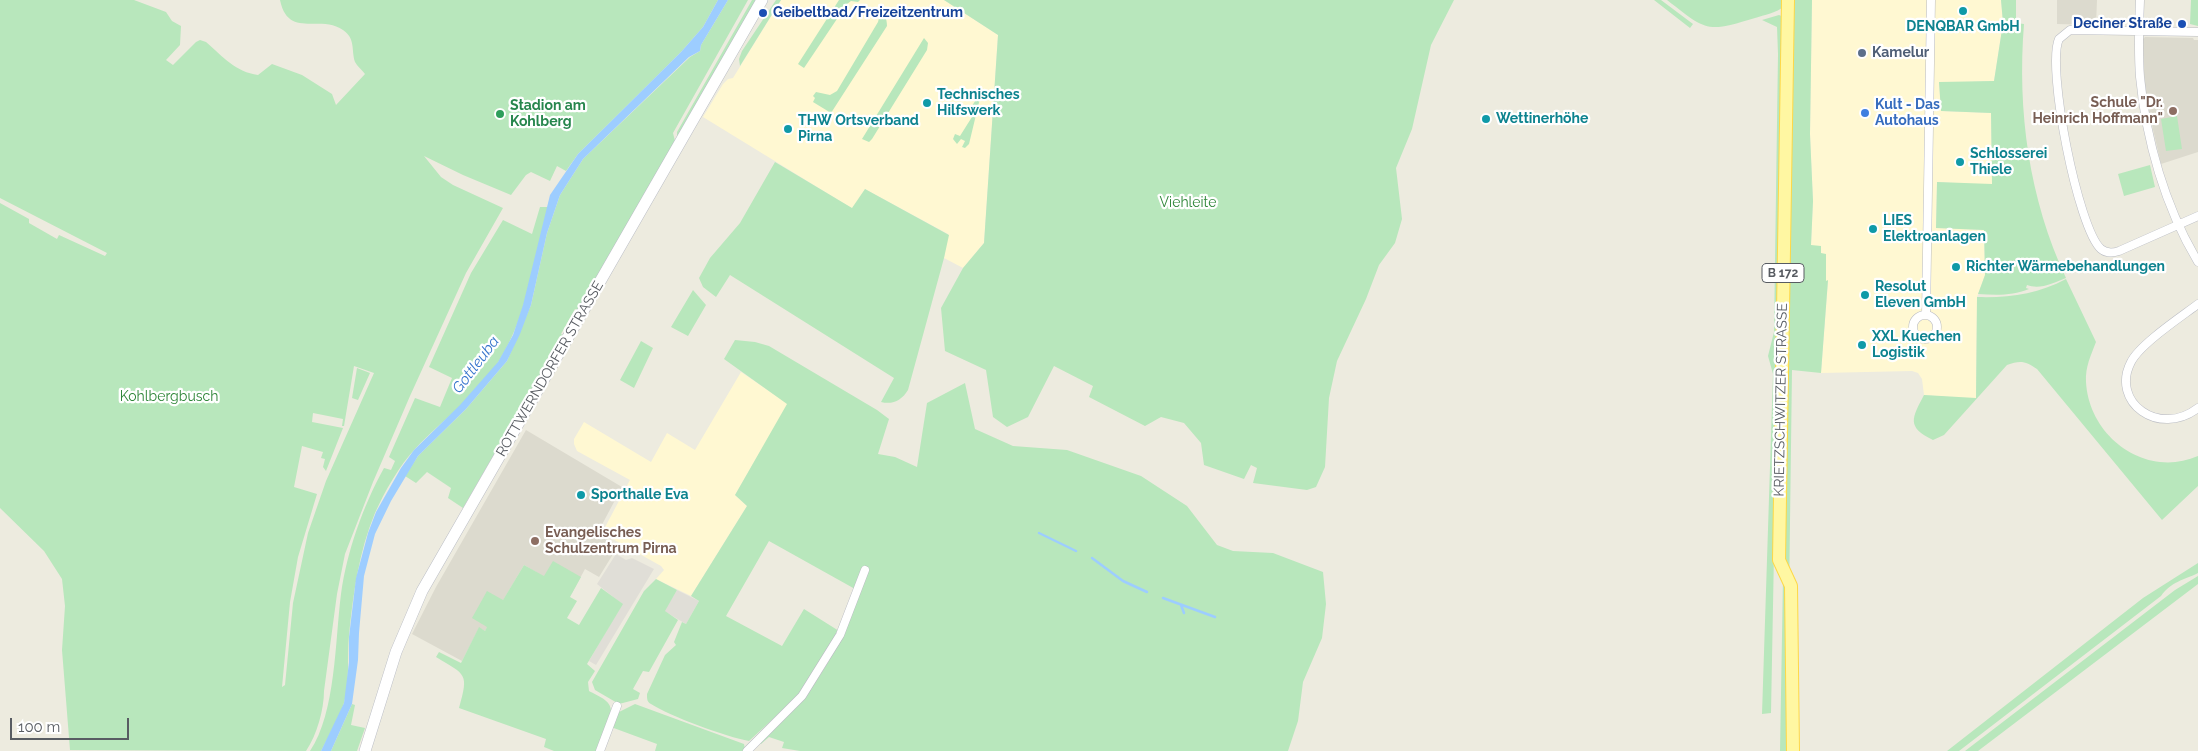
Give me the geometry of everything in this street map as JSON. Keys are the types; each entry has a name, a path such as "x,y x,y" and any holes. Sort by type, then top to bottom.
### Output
{"main road":[{"name":"ROTTWERNDORFER STRASSE","path":"365,751 396,652 422,591 762,0"},
{"name":"KRIETZSCHWITZER STRASSE","path":"1788,0 1778,560 1791,586 1793,751"}],"street":[{"path":"1926,315 1931,0"},
{"path":"2140,0 2140,75 2146,121 2164,187 2179,224 2198,262"},
{"path":"2198,32 2070,30 2058,39 2056,50 2059,98 2068,153 2087,221 2096,243 2105,252 2112,253 2198,216"},
{"path":"2198,304 2135,356 2128,369 2127,376 2129,393 2133,402 2152,417 2168,420 2176,419 2198,408"},
{"path":"747,751 802,696 840,635 865,570"},
{"path":"600,751 617,706"}],"shaded area":[{"path":"781,0 944,0 998,35 984,243 963,268 944,258 948,234 865,189 853,209 703,117 723,84 728,79 733,78"},
{"path":"1812,0 2001,0 2003,23 1994,81 1939,83 1941,111 1991,113 1992,185 1937,182 1936,228 1984,230 1985,275 1977,297 1976,399 1924,395 1922,379 1918,373 1912,371 1821,373 1828,281 1826,281 1821,253 1811,245 1813,201 1810,134"},
{"path":"2057,0 2097,0 2096,25 2057,24"},
{"name":"Schule \"Dr. Heinrich Hoffmann\"","path":"2145,37 2193,38 2198,40 2198,152 2161,164 2146,99 2143,39"},
{"path":"741,372 788,404 735,495 747,506 691,596 656,579 664,570 661,566 602,533 630,480 577,451 574,439 584,422 651,462 667,433 695,450"},
{"name":"Evangelisches Schulzentrum Pirna","path":"526,430 622,487 597,534 618,546 599,577 585,569 572,593 524,565 485,631 479,628 462,661 412,634 436,587"},
{"path":"616,554 626,560 632,558 654,569 596,665 589,661 622,604 597,584"},
{"path":"677,590 699,601 686,624 664,611"}],"green space":[{"name":"Kohlbergbusch","path":"0,0 134,0 166,12 172,21 181,26 180,45 166,60 173,65 200,40 206,42 243,71 258,75 272,64 302,75 332,94 336,105 365,74 355,62 350,37 343,30 334,26 306,24 290,19 284,12 280,0 718,0 703,27 681,52 578,154 566,171 557,166 550,181 531,172 526,175 511,195 424,156 441,177 453,185 503,208 466,273 410,396 345,554 337,594 323,706 317,730 306,751 70,750 62,650 65,606 62,579 44,551 0,508 0,203 29,219 29,223 57,239 59,235 105,256 107,253 0,198","holes":["354,366 374,373 326,481 308,533 293,603 285,685 282,687 290,602 298,557 317,494 294,487 302,446 323,452 321,458 325,459 323,467 326,471 343,428 312,422 313,413 343,419 342,426 344,426"]},
{"path":"728,0 748,0 673,133 675,141 578,310 575,309 561,334 563,335 463,508 448,498 451,488 427,472 416,483 405,476 418,456 466,409 507,361 531,305 547,233 560,195 583,159 690,57 700,51 701,45"},
{"path":"752,0 756,0 677,137 677,132"},
{"path":"776,0 781,0 740,66 739,59 742,51"},
{"path":"839,0 860,0 858,2 851,1 847,4 804,68 798,64"},
{"name":"Viehleite","path":"944,0 1454,0 1431,45 1412,129 1396,168 1402,219 1395,243 1379,265 1366,299 1337,361 1329,398 1325,467 1316,487 1307,490 1253,483 1257,468 1251,465 1244,479 1204,465 1201,443 1184,423 1161,417 1145,426 1089,397 1093,386 1054,366 1028,417 1007,427 993,417 986,370 945,351 941,308 963,268 984,243 998,35"},
{"path":"1654,0 1661,0 1693,24 1690,28"},
{"path":"1667,0 1784,0 1784,6 1770,14 1716,27 1700,23"},
{"path":"1793,0 1812,0 1810,134 1813,201 1811,245 1821,246 1821,253 1826,254 1826,281 1828,280 1821,373 1792,370 1787,751 1780,751"},
{"path":"2001,0 2016,0 2016,23 2024,24 2022,89 2028,154 2043,217 2053,248 2066,278 2037,287 2027,285 2026,288 2029,289 1998,295 1978,294 1985,275 1984,230 1936,228 1937,182 1992,184 1991,113 1941,111 1939,82 1994,81 2003,23"},
{"path":"2191,0 2198,0 2198,26 2190,24"},
{"path":"877,9 885,16 887,26 831,113 813,102 815,98 813,96 816,92 830,95 837,91 878,22 879,18 875,12"},
{"path":"1779,15 1784,17 1771,713 1762,714 1773,374 1768,356 1774,332 1778,54 1777,27 1762,20"},
{"path":"924,38 928,43 927,50 872,139 869,142 862,139"},
{"path":"982,90 969,144 965,148 962,147 965,141 961,139 957,144 953,139 955,134 960,136 977,109 972,106"},
{"path":"2177,116 2182,149 2166,151 2161,119"},
{"path":"775,162 852,208 865,189 949,235 908,390 897,401 881,402 894,378 730,275 716,297 703,287 699,278 710,258 740,223"},
{"path":"2150,165 2155,187 2124,196 2118,174"},
{"path":"540,207 548,207 524,306 509,343 499,361 481,385 403,463 383,496 369,527 355,588 344,703 321,751 310,751 319,735 330,697 341,594 347,562 369,498 384,468 391,470 395,461 389,457 415,398 440,407 452,378 429,367 471,273 503,220 532,234"},
{"path":"2066,279 2096,342 2087,366 2086,382 2090,402 2097,420 2109,436 2124,448 2141,457 2159,462 2178,462 2198,456 2198,486 2162,520 2037,369 2030,364 2016,362 2007,365 1944,435 1933,440 1924,435 1915,426 1914,416 1924,395 1976,398 1977,297 2000,297 2034,292"},
{"path":"693,290 706,305 688,336 671,327"},
{"path":"735,340 755,342 769,346 889,419 878,454 895,457 917,467 927,403 965,383 975,429 1013,446 1067,450 1141,476 1187,506 1217,545 1233,551 1273,553 1323,572 1326,604 1322,638 1303,682 1298,721 1288,751 800,751 782,748 784,742 769,737 761,744 758,743 807,693 823,670 837,642 855,589 769,541 726,616 782,646 804,609 839,631 800,694 749,741 699,726 659,709 650,703 647,694 665,655 676,645 674,642 682,622 686,624 699,601 691,596 747,506 735,495 787,404 724,359"},
{"path":"641,341 653,348 634,388 620,380"},
{"path":"357,368 370,373 358,400 352,398"},
{"path":"553,561 581,577 570,597 577,601 567,618 579,625 601,588 623,604 587,664 595,671 588,682 589,691 606,701 611,711 596,751 554,751 544,747 546,739 459,708 464,688 462,676 454,668 436,657 439,652 461,663 479,627 485,631 487,627 472,618 487,591 503,600 524,565 544,576"},
{"path":"2198,563 2198,573 2169,587 2161,596 1959,751 1947,751 2143,598"},
{"path":"2198,576 2198,584 1978,751 1965,751 2175,590"},
{"path":"656,579 677,590 665,611 678,620 649,672 643,671 633,689 640,693 638,699 619,704 595,690 592,682 644,591"},
{"path":"352,704 355,705 351,725 365,728 357,751 331,751"},
{"path":"635,704 744,744 745,749 744,751 655,751 657,744 611,727 617,713"}],"water":[{"path":"718,0 728,0 701,45 700,51 689,57 583,159 560,195 547,233 531,305 507,361 466,409 418,456 391,501 375,534 364,576 358,660 352,704 331,751 321,751 344,703 356,578 368,533 376,512 401,468 414,450 460,405 498,362 513,335 523,305 550,195 578,154 681,52 703,27"}],"waterway":[{"path":"1039,533 1076,551"},
{"path":"1092,558 1123,581 1147,592"},
{"path":"1163,598 1215,617"},
{"path":"1181,605 1184,613"}],"place":[{"name":"DENQBAR GmbH","path":"1963,11"},
{"name":"Geibeltbad/Freizeitzentrum","path":"763,13"},
{"name":"Deciner Straße","path":"2182,24"},
{"name":"Kamelur","path":"1862,53"},
{"name":"Technisches Hilfswerk","path":"927,103"},
{"name":"Schule \"Dr. Heinrich Hoffmann\"","path":"2173,111"},
{"name":"Kult - Das Autohaus","path":"1865,113"},
{"name":"Stadion am Kohlberg","path":"500,114"},
{"name":"Wettinerhöhe","path":"1486,119"},
{"name":"THW Ortsverband Pirna","path":"788,129"},
{"name":"Schlosserei Thiele","path":"1960,162"},
{"name":"LIES Elektroanlagen","path":"1873,229"},
{"name":"Richter Wärmebehandlungen","path":"1956,267"},
{"name":"Resolut Eleven GmbH","path":"1865,295"},
{"name":"XXL Kuechen Logistik","path":"1862,345"},
{"name":"Sporthalle Eva","path":"581,495"},
{"name":"Evangelisches Schulzentrum Pirna","path":"535,541"}],"water label":[{"name":"Gottleuba","path":"476,365"}]}
